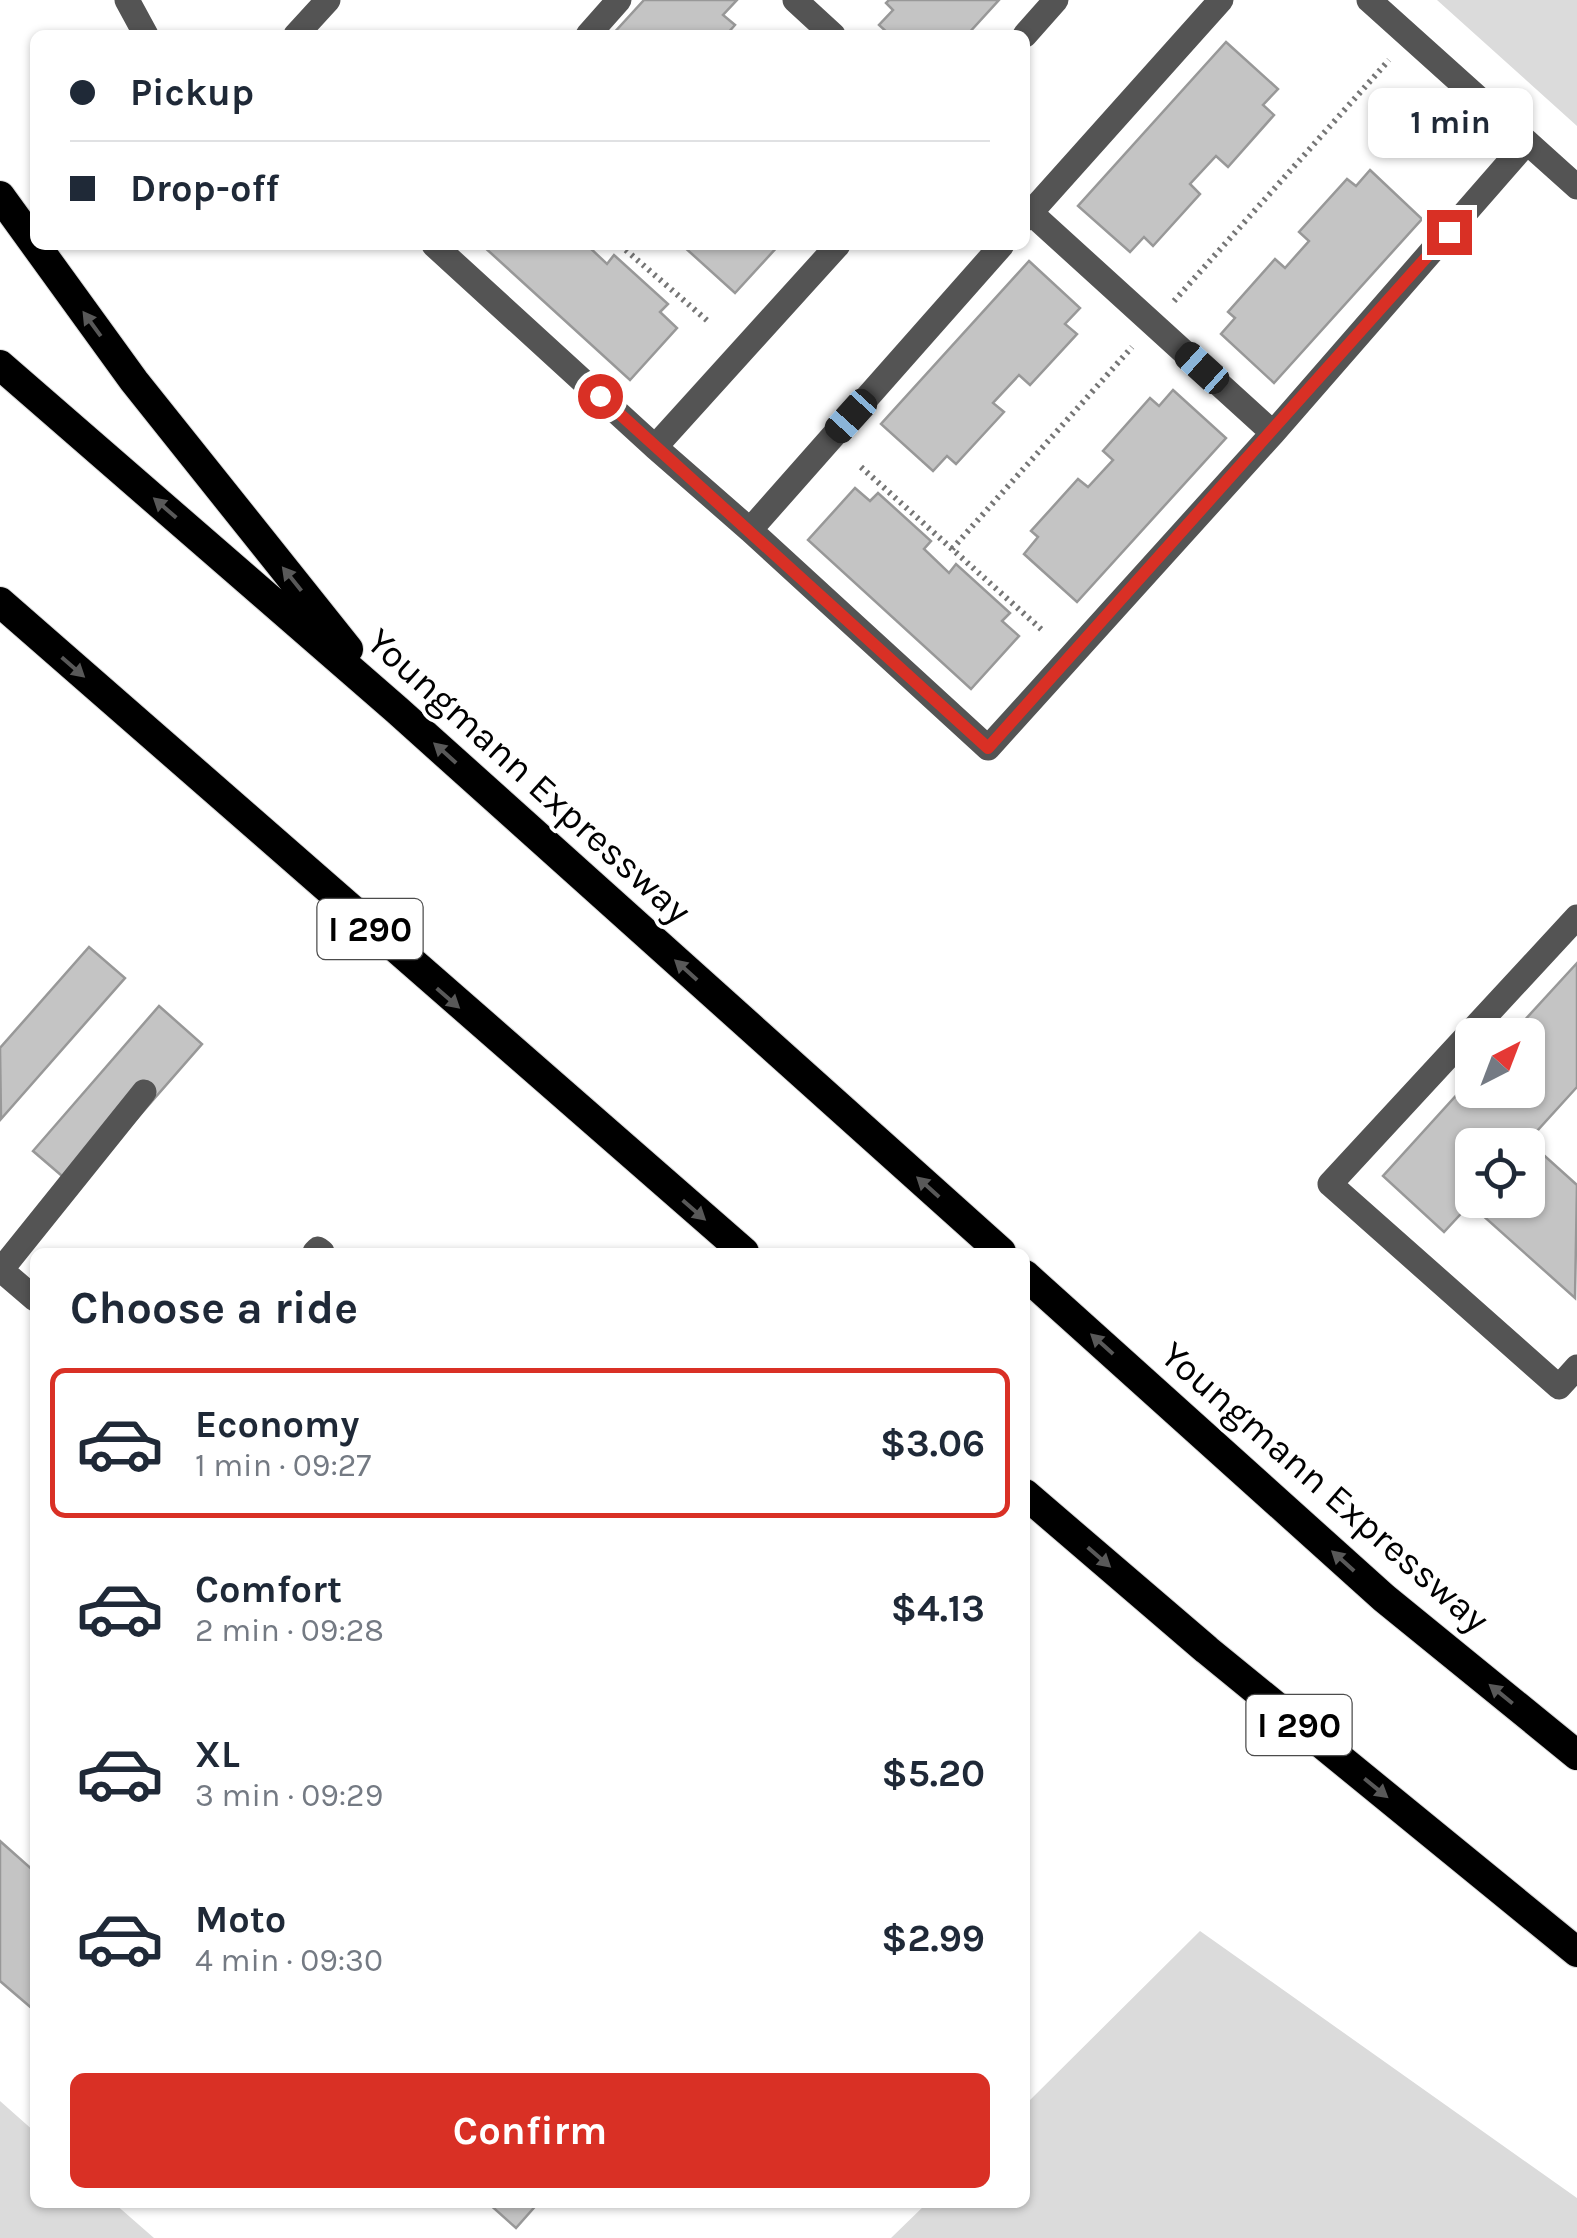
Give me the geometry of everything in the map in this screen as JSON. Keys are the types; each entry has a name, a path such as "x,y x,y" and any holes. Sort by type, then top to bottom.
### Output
{"highway":[{"path":"0,196 30,237"},
{"path":"39,250 134,381 397,710"},
{"name":"Youngmann Expressway","path":"0,365 397,710 996,1248"},
{"name":"I 290","path":"0,602 739,1248"},
{"name":"Youngmann Expressway","path":"1030,1281 1384,1598 1577,1755"},
{"name":"I 290","path":"1030,1498 1207,1650 1577,1952"}],"street":[{"path":"127,0 143,30"},
{"path":"301,30 328,0"},
{"path":"593,30 620,0"},
{"path":"795,0 828,30"},
{"path":"1030,30 1056,0"},
{"path":"1030,214 1220,0"},
{"path":"1369,0 1577,188"},
{"path":"439,250 988,748 1274,433 1527,142"},
{"path":"1030,218 1274,433"},
{"path":"655,447 833,250"},
{"path":"750,530 998,250"},
{"path":"1577,917 1330,1184 1559,1387 1577,1367"},
{"path":"30,1295 1,1269 144,1092"}],"path":[{"path":"952,549 1409,36"},
{"path":"626,250 710,323"},
{"path":"861,468 1042,630"}],"shaded area":[{"path":"1437,0 1577,0 1577,126"},
{"path":"1200,1931 1577,2198 1577,2238 891,2238 922,2208 1030,2208 1030,2100"},
{"path":"0,2101 30,2128 30,2208 120,2208 154,2238 0,2238"}],"building":[{"path":"644,0 737,0 723,15 735,25 730,30 617,30"},
{"path":"999,0 972,30 884,30 879,25 893,10 886,3"},
{"path":"1226,42 1278,89 1263,105 1274,115 1228,167 1216,156 1190,184 1200,194 1153,246 1144,237 1130,252 1078,206"},
{"path":"1370,170 1422,219 1274,383 1221,334 1235,318 1228,312 1275,259 1285,268 1309,241 1299,232 1347,179 1356,186"},
{"path":"487,250 592,250 607,264 614,255 668,304 660,312 677,328 630,380"},
{"path":"688,250 774,250 735,293"},
{"path":"1029,261 1080,308 1065,324 1077,334 1030,385 1019,375 993,403 1004,412 956,464 947,456 933,471 881,424"},
{"path":"1173,390 1226,438 1077,602 1024,554 1038,537 1031,531 1078,479 1088,487 1113,460 1103,451 1150,398 1159,406"},
{"path":"855,488 870,501 878,493 931,541 924,549 949,573 956,564 1010,613 1002,621 1019,636 971,689 808,540"},
{"path":"89,947 125,978 1,1119 0,1048"},
{"path":"1577,963 1577,1087 1540,1128 1455,1128 1457,1218 1444,1232 1383,1176 1455,1097 1455,1108 1545,1108 1545,1018 1527,1018"},
{"path":"159,1006 202,1044 76,1188 33,1151"},
{"path":"1545,1156 1577,1185 1575,1298 1486,1218 1545,1218"},
{"path":"0,1841 30,1868 30,2007 0,1981"},
{"path":"494,2208 534,2208 516,2228"}],"route":[{"path":"600,396 988,748 1274,433 1449,232"}]}
